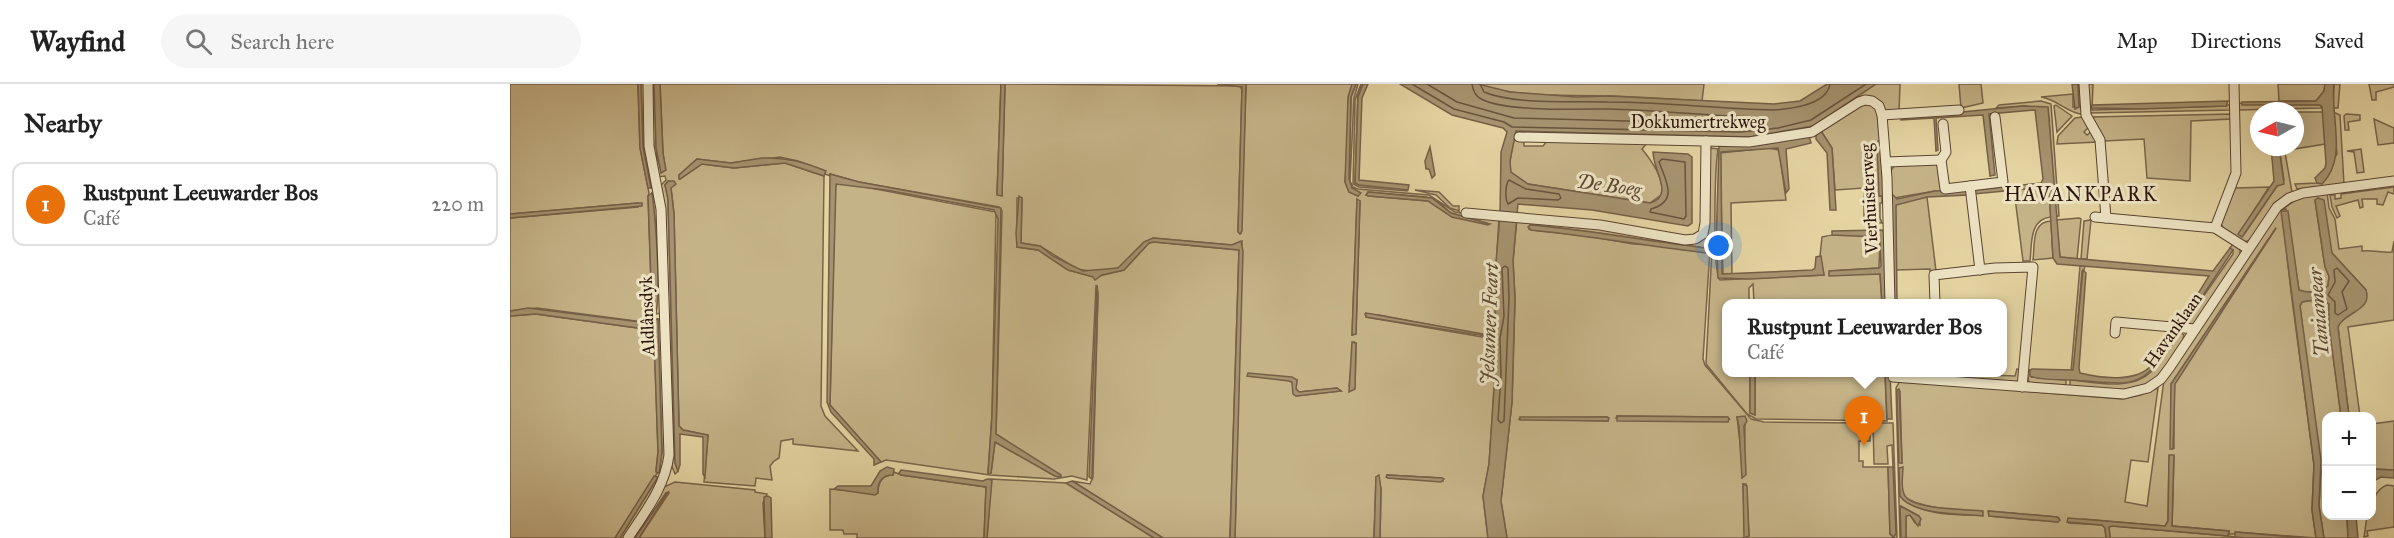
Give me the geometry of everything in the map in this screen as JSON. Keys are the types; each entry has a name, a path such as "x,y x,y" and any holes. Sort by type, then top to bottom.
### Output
{"street":[{"name":"Aldlânsdyk","path":"628,538 660,487 665,476 669,455 661,209 649,146 648,84"},
{"path":"2084,84 2086,115 2100,140 2106,218"},
{"path":"2215,228 2236,173 2234,84"},
{"name":"Dokkumertrekweg","path":"1519,137 1749,142 1807,133 1827,124 1859,102 1869,100 1879,106 1882,115"},
{"path":"1882,115 1959,110"},
{"name":"Vierhuisterweg","path":"1882,115 1886,162 1890,299"},
{"path":"1943,124 1946,153 1941,160 1945,189 2003,182 1995,117"},
{"path":"1466,213 1600,225 1684,240 1695,239 1703,234 1706,223 1706,141"},
{"path":"1886,162 1941,160"},
{"name":"Havanklaan","path":"1937,377 2022,387 2117,394 2143,390 2161,379 2277,207 2297,195 2394,180"},
{"path":"1970,186 1980,270"},
{"path":"2096,217 2215,228 2248,249"},
{"path":"1935,299 1934,275 2033,267 2022,387"},
{"path":"2115,333 2117,310"},
{"path":"2116,322 2195,329"}],"shaded area":[{"path":"510,84 638,84 640,148 649,193 652,312 656,313 655,221 652,193 657,195 662,313 655,314 655,319 651,323 537,308 510,311 510,218 638,207 638,203 510,214"},
{"path":"641,84 646,84 654,186 651,188 643,148"},
{"path":"650,84 654,84 657,160 665,167 660,84 1001,84 997,194 1002,195 1005,84 1240,86 1242,90 1238,231 1241,233 1246,84 1352,84 1351,97 1358,84 1354,98 1350,181 1353,187 1429,195 1455,212 1499,218 1495,286 1495,374 1489,464 1483,496 1488,538 1380,538 1381,489 1378,476 1376,477 1374,538 1235,538 1242,241 1232,245 1153,238 1118,268 1096,272 1077,269 1040,246 1021,243 1022,198 1017,198 1017,247 1038,250 1068,270 1095,277 1124,270 1149,243 1154,242 1239,250 1230,538 1163,538 1072,481 1090,484 1093,477 1098,294 1096,285 1087,480 1072,476 1054,479 990,475 886,460 881,462 830,405 835,191 836,184 839,182 996,212 992,415 988,473 991,473 995,442 1055,476 1061,477 996,434 1002,211 999,207 859,182 830,174 830,176 825,174 825,171 780,157 730,163 697,159 679,175 680,179 702,164 734,168 785,163 824,176 821,406 825,416 858,451 793,444 793,439 781,441 779,458 770,466 772,480 756,478 755,486 704,482 708,435 683,430 679,426 674,214 668,181 665,185 668,199 675,463 678,471 675,474 671,464 660,186 666,180 665,176 657,177","holes":["1351,99 1349,179 1358,196 1349,192 1345,182","1368,192 1426,197 1437,201 1451,213 1489,224 1452,217 1428,201 1366,195","1357,200 1360,201 1356,334 1352,335","1365,314 1484,335 1482,337 1366,317","1354,342 1356,343 1355,388 1349,386","1297,380 1296,389 1299,392 1337,388 1341,391 1296,396 1292,382 1289,381","1387,475 1442,478 1443,481 1388,478"]},
{"path":"1361,84 1363,84 1358,93 1355,183 1407,189 1407,191 1359,187 1353,184 1355,100"},
{"path":"1478,84 1704,84 1702,101 1527,94"},
{"path":"1876,84 1900,84 1899,112 1887,112 1878,101 1870,96 1819,126 1759,139 1515,135 1516,131 1742,138 1788,132 1813,126"},
{"path":"1959,84 1981,84 1983,103 1961,108"},
{"path":"2078,84 2081,84 2082,114 2072,112 2052,100 2041,97 2073,94 2073,107 2079,107"},
{"path":"2087,84 2093,84 2092,110 2226,106 2232,103 2232,110 2089,113"},
{"path":"2278,84 2325,84 2324,91 2316,101 2279,101"},
{"path":"2334,84 2340,84 2338,108 2333,108"},
{"path":"2369,84 2394,84 2394,87 2376,92 2376,100 2372,100"},
{"path":"2041,101 2051,104 2059,216 2056,216 2048,108 2023,106 1996,108 1999,105"},
{"path":"2238,103 2250,103 2250,110 2238,110"},
{"path":"1873,104 1879,112 1881,143 1877,142 1882,223 1864,222 1864,188 1835,190 1832,148 1821,131 1860,105"},
{"path":"2056,105 2072,116 2057,132 2054,106"},
{"path":"2304,105 2320,105 2322,108 2304,108"},
{"path":"2304,112 2323,112 2325,144 2304,147"},
{"path":"2333,112 2340,115 2344,184 2297,189 2295,184 2317,183 2337,154"},
{"path":"2232,114 2232,119 2191,121 2190,181 2147,178 2144,139 2104,141 2090,117"},
{"path":"2346,114 2360,115 2360,120 2348,122 2349,130 2345,130 2344,116"},
{"path":"2083,117 2089,127 2084,132 2087,135 2092,131 2097,142 2057,144 2058,136 2075,118"},
{"path":"2374,119 2394,128 2394,143 2378,145"},
{"path":"1514,138 1524,140 1524,146 1543,146 1548,140 1649,141 1642,149 1660,177 1661,195 1650,203 1528,184 1510,172"},
{"path":"1711,148 1718,149 1715,239 1717,272 1720,280 1824,275 1820,256 1822,237 1860,234 1880,239 1879,268 1829,271 1880,274 1882,299 1754,299 1753,284 1749,288 1749,299 1722,299 1722,377 1750,377 1750,413 1755,415 1755,377 1885,377 1887,421 1756,419 1747,414 1706,364 1712,249 1712,243 1706,235"},
{"path":"1768,148 1779,150 1786,200 1731,203 1732,275 1723,274 1720,153"},
{"path":"2361,149 2364,172 2357,173 2354,152 2347,151"},
{"path":"2280,156 2286,156 2292,192 2250,240 2244,242 2224,229 2221,224 2235,188 2269,187 2239,234 2243,236 2277,186 2284,180"},
{"path":"1935,163 1938,166 1942,192 1935,191 1894,198 1891,193 1890,172 1894,166"},
{"path":"2044,187 2049,191 2051,217 2039,222 2035,227 2030,261 2023,261 2014,190"},
{"path":"2394,187 2394,194 2388,192 2383,205 2377,204 2377,199 2362,199 2363,207 2360,208 2358,200 2336,206 2340,216 2337,218 2332,207 2330,195 2335,195 2335,199 2341,198 2341,194"},
{"path":"1415,190 1439,192 1453,206 1459,206 1459,211 1450,208 1436,195"},
{"path":"2327,192 2329,208 2335,219 2339,249 2362,246 2362,251 2392,252 2394,241 2394,320 2348,327 2359,412 2349,412 2338,327 2340,322 2355,312 2366,290 2332,253 2318,198 2315,200 2325,267 2329,276 2328,286 2314,292 2299,290 2286,209 2282,210 2314,465 2312,510 2316,538 2236,532 2229,534 2229,531 2172,526 2174,456 2169,456 2168,521 2165,526 2084,519 2068,523 2102,525 2105,528 2106,538 1906,538 1906,516 1910,515 1915,523 1920,525 1919,516 1901,506 1900,538 1896,388 1900,381 2122,399 2158,388 2148,462 2131,460 2125,502 2147,506 2164,380 2278,212 2299,198","holes":["2276,228 2174,384 2174,449 2171,384","1897,390 1900,391 1902,463 1899,462","1899,468 1903,492 1909,499 1928,506 1983,515 1939,513 1908,503 1900,496","1989,511 2057,517 2059,518 2058,522 1989,516"]},
{"path":"1927,197 1936,271 1930,272 1930,269 1896,270 1895,207 1898,203"},
{"path":"1517,219 1650,237 1704,236 1709,241 1710,249 1703,359 1705,365 1751,419 1764,422 1858,423 1859,430 1870,430 1870,441 1859,441 1859,461 1863,461 1863,467 1888,467 1890,534 1893,537 1896,533 1892,445 1887,446 1888,464 1874,464 1873,423 1893,423 1897,538 1507,538 1501,501 1512,402 1515,298 1513,261","holes":["1530,225 1552,227 1706,248 1633,244 1529,229","1617,416 1727,417 1729,419 1616,418","1607,417 1608,421 1519,419","1737,417 1741,417 1745,424 1744,477","1743,484 1746,484 1749,536 1745,537"]},
{"path":"2081,219 2077,259 2060,257 2056,220"},
{"path":"2091,220 2087,259 2081,259 2084,221"},
{"path":"2051,221 2053,258 2033,260 2037,230 2040,225"},
{"path":"2233,244 2240,250 2240,256 2194,324 2180,324 2183,320 2186,321 2233,254 2230,248"},
{"path":"2080,266 2085,266 2082,271 2074,368 2071,372"},
{"path":"2324,300 2329,304 2329,326 2340,412 2322,412 2322,520 2347,520 2348,538 2324,538 2319,506 2321,471 2300,306 2302,302"},
{"path":"536,314 652,330 654,333 658,452 656,471 658,472 615,538 510,538 510,316"},
{"path":"658,319 661,320 666,454 663,473 659,473 662,452"},
{"path":"2176,330 2184,335 2182,343 2158,377 2144,386 2125,390 2070,386 2070,380 2124,384 2144,377 2158,363 2176,336 2174,334"},
{"path":"2017,369 2020,370 2019,380 2016,382 1945,377 2007,377 2015,376"},
{"path":"2027,370 2030,370 2031,377 2066,380 2066,385 2029,383"},
{"path":"2394,421 2394,470 2376,469 2376,423"},
{"path":"894,472 901,475 986,487 984,538 857,538 857,534 844,534 843,530 830,530 830,489 878,493 881,480 893,475"},
{"path":"658,477 662,478 626,538 620,538"},
{"path":"990,479 1066,483 1154,538 987,538"},
{"path":"675,482 755,490 755,492 767,494 763,503 765,538 639,538 669,493 666,493 635,538 630,538 664,487"},
{"path":"2394,486 2394,527 2367,531 2368,536 2364,537 2366,520 2376,520 2376,496 2383,487"},
{"path":"2109,527 2245,538 2110,538"}],"water":[{"path":"638,84 641,84 643,148 651,188 648,188 640,148"},
{"path":"654,84 660,84 663,153 666,170 661,173 656,148"},
{"path":"1001,84 1005,84 1002,196 997,195"},
{"path":"1217,84 1246,84 1242,231 1240,234 1238,232 1242,87"},
{"path":"1352,84 1356,84 1351,97 1349,179 1352,188 1361,193 1358,196 1349,192 1345,182 1348,97"},
{"path":"1363,84 1368,84 1362,98 1359,180 1409,185 1408,190 1355,183 1358,97"},
{"path":"1400,84 1478,84 1510,92 1577,97 1608,96 1774,104 1800,101 1827,84 1876,84 1813,126 1750,137 1516,131 1510,161 1511,172 1528,184 1650,203 1657,200 1662,189 1653,152 1688,154 1692,157 1692,223 1688,226 1592,210 1518,204 1513,261 1515,298 1512,402 1501,501 1507,538 1488,538 1483,496 1489,464 1495,374 1496,262 1500,215 1501,152 1507,132 1503,128 1452,115"},
{"path":"2072,84 2078,84 2079,107 2075,109"},
{"path":"2325,84 2334,84 2336,150 2330,174 2322,184 2317,183 2315,178 2325,168 2326,163 2322,107 2304,105 2304,102 2250,102 2250,105 2242,105 2242,102 2316,101 2324,91"},
{"path":"2228,101 2226,106 2091,108 2092,105"},
{"path":"2023,106 2048,107 2060,257 2213,271 2230,248 2233,250 2186,321 2183,318 2209,276 2057,264 2053,258 2049,191 2046,187 1974,194 1974,190 2041,183 2043,179 2035,110 1989,114 1995,175 1990,176 1983,115 1936,118 1938,150 1936,151 1934,118 1901,120 1901,118"},
{"path":"1821,131 1832,148 1836,210 1830,210 1827,153 1816,139 1816,133"},
{"path":"1809,136 1811,143 1786,149 1789,189 1786,193 1778,148 1721,152 1722,274 1812,270 1815,268 1816,257 1821,256 1824,275 1750,279 1718,278 1717,254 1714,252 1719,146 1765,144"},
{"path":"1880,140 1884,196 1879,196 1877,142"},
{"path":"1430,147 1435,175 1432,178 1429,169 1426,169 1425,161"},
{"path":"2272,156 2280,156 2284,184 2277,186 2242,237 2238,234 2274,181"},
{"path":"762,158 795,161 826,171 824,176 785,163 734,168 702,164 679,179 679,175 697,159 731,163"},
{"path":"830,174 859,182 1001,208 996,434 1061,477 1055,476 995,442 991,473 988,474 998,219 994,210 886,190 836,184 830,405 881,462 874,465 874,459 831,412 827,402"},
{"path":"668,181 674,181 676,184 671,188 674,214 679,426 683,430 708,435 705,477 703,474 703,437 680,434 678,471 675,463 668,199 665,185"},
{"path":"1967,190 1968,195 1927,197 1896,205 1897,299 1893,299 1891,193 1897,199 1935,191"},
{"path":"1368,192 1432,198 1451,213 1490,224 1452,217 1428,201 1369,196 1366,195"},
{"path":"652,193 658,275 655,314 652,312 648,196"},
{"path":"1019,196 1022,198 1021,243 1040,246 1053,256 1083,271 1118,268 1144,242 1153,238 1232,245 1241,241 1243,251 1235,538 1230,538 1239,250 1149,243 1124,270 1102,275 1095,280 1093,277 1068,270 1038,250 1017,247"},
{"path":"2318,198 2324,200 2332,253 2366,290 2367,297 2362,307 2346,317 2338,327 2349,412 2340,412 2329,326 2329,304 2313,300 2302,302 2300,306 2321,460 2319,506 2324,538 2316,538 2312,510 2314,465 2281,211 2288,211 2299,290 2314,292 2322,290 2328,286 2329,276 2325,267 2315,200"},
{"path":"1357,199 1360,201 1356,334 1352,335"},
{"path":"642,203 642,206 510,218 510,214"},
{"path":"1530,225 1706,248 1707,251 1706,253 1531,230 1528,227"},
{"path":"2276,228 2175,384 2173,449 2170,449 2171,384"},
{"path":"1882,230 1884,232 1887,299 1882,299 1880,274 1829,276 1829,271 1879,268 1881,266 1880,243 1877,237 1832,235 1832,231"},
{"path":"2083,270 2086,273 2080,373 2118,378 2137,375 2152,365 2174,334 2177,336 2154,367 2144,376 2134,381 2109,383 2030,376 2032,369 2073,370"},
{"path":"1097,285 1098,294 1092,479 1089,477"},
{"path":"528,308 648,323 658,319 662,452 659,473 656,472 658,452 652,330 536,314 510,316 510,311"},
{"path":"1366,313 1483,334 1485,336 1366,317"},
{"path":"1352,342 1356,343 1355,389 1349,392"},
{"path":"1248,373 1292,377 1297,380 1296,389 1299,392 1337,388 1341,391 1296,396 1293,394 1292,382 1247,376"},
{"path":"1750,377 1755,377 1755,415 1750,413"},
{"path":"1885,377 1890,377 1892,419 1887,419"},
{"path":"1899,389 1902,463 1899,463 1897,390"},
{"path":"1617,416 1728,417 1729,419 1728,422 1617,421"},
{"path":"1745,416 1747,421 1744,426 1746,475 1742,478 1737,417"},
{"path":"1520,417 1609,418 1608,421 1520,420"},
{"path":"2169,455 2174,455 2172,526 2229,531 2228,536 2112,526 2109,527 2110,538 2106,538 2105,528 2102,525 2067,522 2068,518 2165,526 2168,521"},
{"path":"887,467 894,469 893,475 881,480 878,493 875,495 834,489 838,486 871,486 880,471"},
{"path":"1888,467 1893,467 1896,533 1894,537 1890,534"},
{"path":"1903,467 1903,490 1910,501 1929,506 1983,511 1983,516 1926,510 1906,502 1900,496 1899,468"},
{"path":"2376,469 2394,470 2394,478 2381,477 2376,480"},
{"path":"901,470 983,481 992,480 987,538 984,538 986,487 901,475 899,473"},
{"path":"1379,475 1380,538 1374,538 1376,477"},
{"path":"1387,475 1444,479 1441,482 1388,478"},
{"path":"654,476 658,477 620,538 615,538"},
{"path":"1072,481 1163,538 1154,538 1066,483"},
{"path":"1743,484 1747,486 1749,536 1744,538"},
{"path":"668,492 639,538 635,538 666,493"},
{"path":"764,497 771,498 772,538 765,538"},
{"path":"1900,506 1921,519 1918,526 1910,515 1906,516 1906,538 1901,538"},
{"path":"1988,511 2057,517 2060,520 2058,522 1989,516"},
{"path":"2347,520 2356,520 2358,538 2348,538"},
{"path":"2235,532 2305,538 2245,538 2235,537"}],"place":[{"name":"Rustpunt Leeuwarder Bos","path":"1864,446"}],"district":[{"name":"HAVANKPARK","path":"2081,194"}],"water label":[{"name":"De Boeg","path":"1609,185"},
{"name":"Taniamear","path":"2318,312"},
{"name":"Jelsumer Feart","path":"1489,324"}]}
